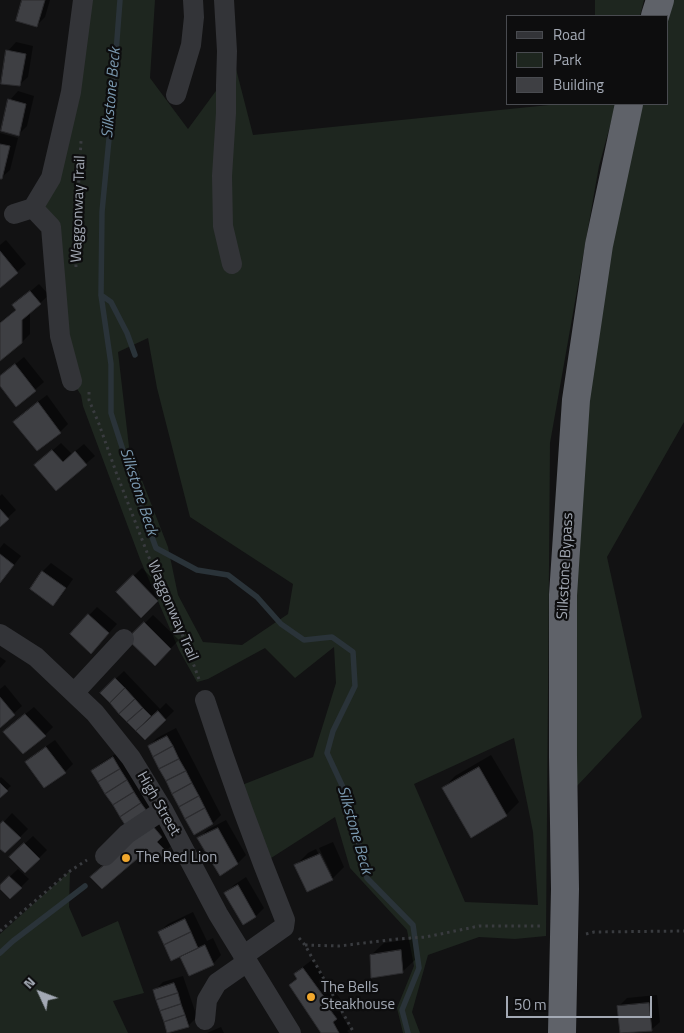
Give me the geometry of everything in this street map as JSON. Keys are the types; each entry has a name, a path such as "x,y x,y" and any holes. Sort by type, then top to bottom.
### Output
{"highway":[{"path":"656,15 660,0"},
{"name":"Silkstone Bypass","path":"562,1033 564,926 563,595 576,400 599,245 629,105"}],"street":[{"path":"14,214 33,208 51,178 71,92 82,0"},
{"path":"176,95 192,45 193,0"},
{"path":"224,0 227,50 222,176 223,226 232,264"},
{"path":"33,208 51,227 60,336 80,386"},
{"name":"High Street","path":"0,634 36,657 95,713 131,758 163,810 218,914 291,1033"},
{"path":"74,693 124,639"},
{"path":"205,700 263,865 286,920 284,927 217,983 207,1000 206,1020"},
{"path":"105,856 127,834 163,810"}],"path":[{"name":"Waggonway Trail","path":"76,267 82,137"},
{"name":"Waggonway Trail","path":"80,386 89,400 99,424 148,555 199,676 205,700"},
{"path":"0,931 70,871 96,853 105,856"},
{"path":"286,920 305,945 354,1033"},
{"path":"305,945 339,946 426,937 479,926 564,926 581,936 594,932 684,931"}],"green space":[{"path":"83,0 155,0 150,78 188,129 235,65 253,135 549,105 616,105 599,166 550,443 546,936 515,939 479,937 428,955 412,1012 420,1033 403,1033 397,1008 414,966 407,930 350,868 335,817 268,860 242,785 313,757 336,683 334,647 295,678 265,648 208,679 197,682 179,650 140,559 83,406 81,395 72,381 51,227 33,208 51,178","holes":["148,338 157,388 190,517 293,584 288,614 242,645 203,642 178,595 168,547 129,447 118,352","514,738 533,832 538,905 465,902 414,784"]},
{"path":"595,0 644,0 640,15 595,15"},
{"path":"669,0 684,0 684,422 607,557 642,717 577,786 571,778 573,592 585,403 607,243 639,105 669,105"},
{"path":"70,871 69,907 82,937 118,921 144,993 113,1001 128,1033 0,1033 0,934"}],"building":[{"path":"22,0 45,0 37,27 16,21"},
{"path":"6,50 26,54 20,86 1,84"},
{"path":"8,99 26,104 19,136 1,131"},
{"path":"0,144 10,146 2,179 0,179"},
{"path":"0,251 18,273 0,288"},
{"path":"30,291 41,304 22,320 22,343 0,361 0,323 16,310 12,305"},
{"path":"15,364 36,391 16,407 0,386 0,376"},
{"path":"38,402 61,433 37,451 13,422"},
{"path":"52,450 63,462 75,451 87,465 56,491 34,465"},
{"path":"0,509 9,519 0,527"},
{"path":"0,554 14,565 0,583"},
{"path":"42,571 66,588 53,606 30,589"},
{"path":"133,575 158,601 141,618 116,592"},
{"path":"88,614 109,633 91,654 70,634"},
{"path":"144,622 171,649 155,666 127,639"},
{"path":"115,678 125,688 110,703 100,693"},
{"path":"125,688 135,699 119,714 110,703"},
{"path":"0,697 15,715 0,728"},
{"path":"135,699 143,708 127,722 119,714"},
{"path":"143,708 151,716 136,731 127,722"},
{"path":"158,711 166,720 145,740 136,731"},
{"path":"25,714 46,736 23,754 3,732"},
{"path":"167,736 173,746 153,757 148,746"},
{"path":"173,746 179,759 159,769 153,757"},
{"path":"46,747 66,773 44,788 25,762"},
{"path":"113,757 120,769 98,782 91,771"},
{"path":"179,759 186,771 166,781 159,769"},
{"path":"479,767 507,816 471,838 442,788"},
{"path":"120,769 127,780 105,794 98,782"},
{"path":"186,771 192,783 172,794 166,781"},
{"path":"127,780 134,792 113,805 105,794"},
{"path":"0,783 8,791 0,798"},
{"path":"192,783 199,796 179,807 172,794"},
{"path":"134,792 141,803 120,817 113,805"},
{"path":"199,796 205,808 185,819 179,807"},
{"path":"141,803 149,814 127,828 120,817"},
{"path":"205,808 213,824 194,835 185,819"},
{"path":"3,821 21,838 5,853 0,849 0,824"},
{"name":"The Red Lion","path":"152,825 162,837 157,842 167,852 154,863 144,853 102,889 90,877"},
{"path":"218,828 238,864 220,876 197,838"},
{"path":"24,843 40,859 25,873 9,857"},
{"path":"320,854 333,880 307,892 294,865"},
{"path":"9,876 22,888 10,899 0,889 0,885"},
{"path":"238,885 256,917 243,925 224,893"},
{"path":"185,919 191,932 164,945 158,932"},
{"path":"191,932 198,948 171,961 164,945"},
{"path":"205,945 214,965 189,976 180,957"},
{"path":"401,950 403,973 371,978 370,955"},
{"name":"The Bells Steakhouse","path":"303,968 333,1009 331,1011 337,1019 333,1022 339,1033 321,1033 289,985 297,979 294,974"},
{"path":"174,983 178,993 156,1000 153,990"},
{"path":"178,993 181,1004 160,1011 156,1000"},
{"path":"649,1003 652,1031 620,1033 617,1006"},
{"path":"181,1004 185,1015 164,1022 160,1011"},
{"path":"185,1015 189,1027 167,1033 164,1022"}],"waterway":[{"name":"Silkstone Beck","path":"120,0 102,212 101,295 111,364 111,413 156,548 197,570 228,575 257,597 281,624 304,640 332,637 353,652 355,686 333,731 327,753 347,796 367,878 413,925 419,968 402,1010 408,1033"},
{"path":"101,295 111,302 127,333 135,355"},
{"path":"0,953 85,886"}],"place":[{"name":"The Red Lion","path":"126,858"},
{"name":"The Bells Steakhouse","path":"311,997"}]}
